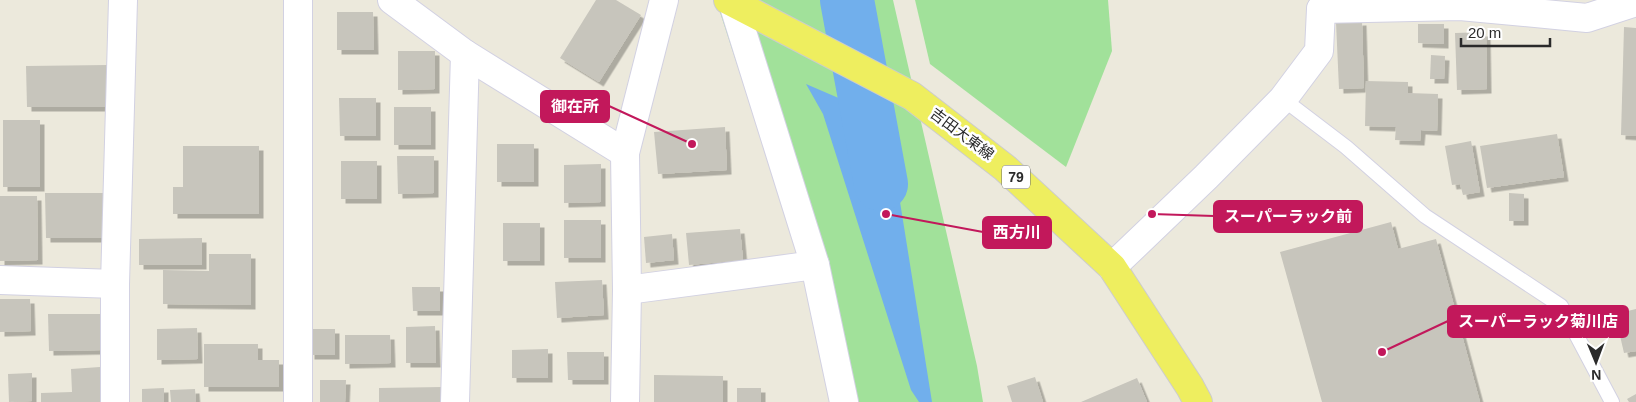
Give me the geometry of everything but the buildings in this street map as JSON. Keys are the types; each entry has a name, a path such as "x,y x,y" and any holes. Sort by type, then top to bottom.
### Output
{"main road":[{"name":"吉田大東線","path":"731,2 912,96 1006,168 1112,267 1198,402"}],"street":[{"path":"115,402 114,284 123,0"},
{"path":"298,0 298,402"},
{"path":"392,0 465,54 625,153"},
{"path":"625,402 627,290 625,153 664,0"},
{"path":"731,2 815,265 844,402"},
{"path":"1112,267 1206,177 1283,99 1319,51 1324,4 1460,6 1587,18 1636,2"},
{"path":"455,402 465,54"},
{"path":"627,290 815,265"},
{"path":"0,280 114,284"}],"lane":[{"path":"1283,99 1346,147 1425,216 1561,306 1612,402"}],"green space":[{"path":"716,0 893,0 977,366 983,402 844,402 839,378"},
{"path":"915,0 1108,0 1112,51 1066,167 930,64"}],"water":[{"path":"806,84 892,121 893,158 932,402 919,402 911,390 823,114"}],"waterway":[{"path":"847,0 881,184"}],"place":[{"name":"御在所","path":"692,144"},
{"name":"西方川","path":"886,214"},
{"name":"スーパーラック前","path":"1152,214"},
{"name":"スーパーラック菊川店","path":"1382,352"}]}
